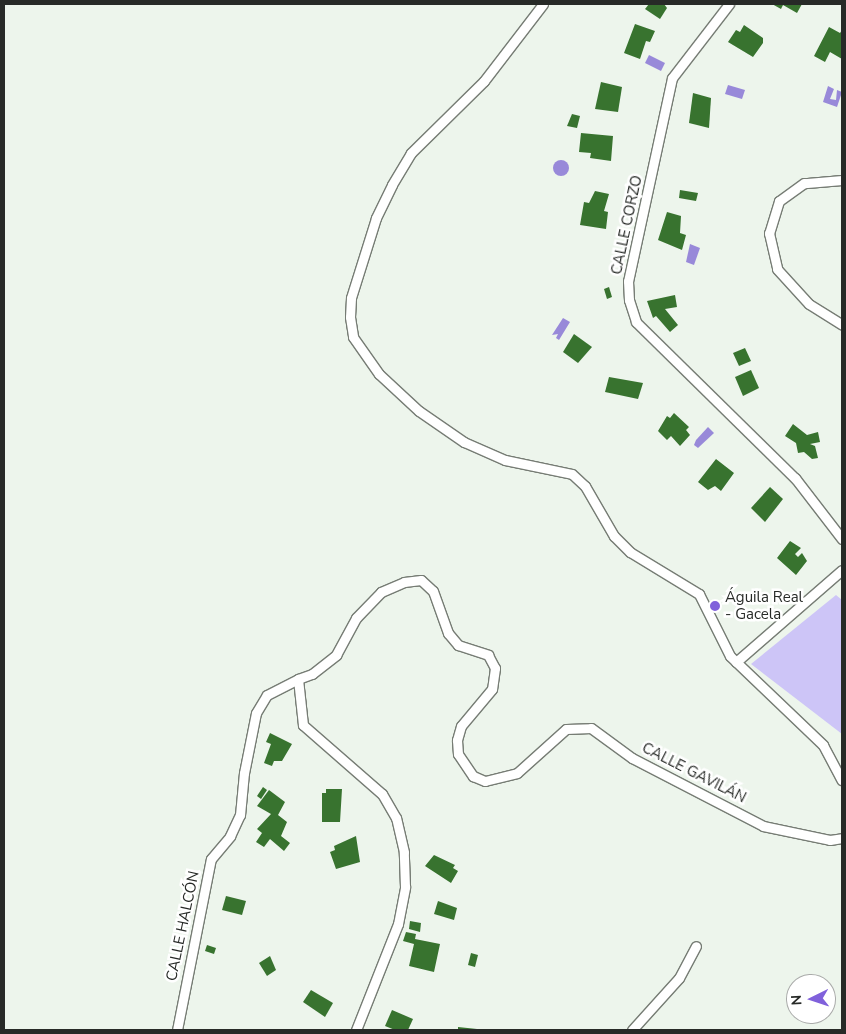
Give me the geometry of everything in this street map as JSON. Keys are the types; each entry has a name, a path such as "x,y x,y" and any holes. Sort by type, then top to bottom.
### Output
{"street":[{"path":"543,4 484,81 411,153 392,185 376,218 351,298 350,317 353,337 379,374 419,411 464,442 505,460 572,474 585,486 614,536 630,552 698,594 722,642 736,662 823,745 842,780"},
{"name":"CALLE CORZO","path":"729,4 672,78 628,281 629,300 636,322 795,478 842,539"},
{"path":"842,180 804,183 779,201 768,233 777,269 809,304 842,325"},
{"path":"736,662 842,570"},
{"name":"CALLE GAVILÁN","path":"298,679 312,674 336,655 356,618 381,592 404,582 421,580 433,591 448,634 458,645 488,656 495,668 492,689 461,726 457,740 458,754 472,776 484,781 517,774 566,729 590,728 632,758 763,826 830,840 842,838"},
{"path":"298,679 303,725 382,794 396,818 404,852 405,886 398,924 356,1030"},
{"name":"CALLE HALCÓN","path":"177,1030 211,859 230,836 240,815 244,773 256,713 267,695 298,679"},
{"path":"632,1030 679,978 696,946"}],"shaded area":[{"path":"649,55 665,63 661,71 645,63"},
{"path":"728,85 745,90 742,99 725,94"},
{"path":"828,86 834,89 830,99 836,100 837,90 842,92 837,107 823,102"},
{"path":"561,160 569,168 561,176 553,168"},
{"path":"690,244 700,248 694,265 686,262"},
{"path":"563,318 570,322 559,340 556,338 558,334 552,335"},
{"path":"708,427 714,433 698,448 694,445 696,440"},
{"path":"836,595 842,600 842,734 751,664"}],"building":[{"path":"649,4 664,4 667,8 660,19 645,9"},
{"path":"772,4 802,4 797,13 783,5 781,9"},
{"path":"635,24 655,31 650,42 646,41 640,59 624,53"},
{"path":"744,25 763,38 763,43 753,57 728,42 736,30 740,32"},
{"path":"829,27 840,33 842,30 842,59 830,52 825,62 814,56"},
{"path":"601,82 622,87 618,112 595,109"},
{"path":"693,93 711,98 709,128 689,123"},
{"path":"572,114 580,116 577,128 567,126"},
{"path":"581,133 613,136 611,161 590,158 591,153 579,152"},
{"path":"680,190 698,193 696,201 679,198"},
{"path":"595,191 609,194 604,211 608,212 606,229 580,225 584,202 589,203"},
{"path":"667,212 681,216 680,233 686,235 682,250 658,240"},
{"path":"609,287 612,297 607,299 604,289"},
{"path":"675,295 677,307 665,309 678,325 670,332 656,316 653,318 647,301"},
{"path":"574,334 592,347 578,363 563,352"},
{"path":"745,348 751,361 739,366 733,353"},
{"path":"751,370 759,388 743,396 735,377"},
{"path":"609,377 643,383 638,399 605,392"},
{"path":"674,413 689,427 686,430 690,435 680,446 671,436 667,440 658,431 667,416 670,418"},
{"path":"793,424 807,435 818,432 820,442 810,444 815,446 818,458 812,459 804,452 798,453 796,443 785,436"},
{"path":"716,459 734,473 721,491 715,486 708,490 698,482"},
{"path":"770,487 783,499 765,522 751,508"},
{"path":"790,541 801,548 795,554 798,557 802,553 807,561 796,575 777,558"},
{"path":"270,733 292,744 282,761 274,761 272,766 264,763 271,744 266,742"},
{"path":"263,787 267,790 261,799 257,796"},
{"path":"326,789 342,789 340,822 322,822 322,793 326,793"},
{"path":"269,790 285,802 278,815 287,822 281,836 290,843 284,851 270,839 264,847 256,842 262,833 257,829 271,814 257,806"},
{"path":"356,836 360,862 336,869 330,852 335,850 334,846"},
{"path":"434,855 455,865 453,868 458,871 451,883 425,866"},
{"path":"226,896 246,901 242,915 222,910"},
{"path":"438,901 457,908 454,920 434,914"},
{"path":"410,921 421,923 420,932 409,929"},
{"path":"406,932 416,934 415,939 440,944 434,972 409,966 414,944 403,941"},
{"path":"207,945 216,948 214,954 205,951"},
{"path":"471,953 478,955 475,967 468,965"},
{"path":"270,956 276,970 267,976 259,963"},
{"path":"311,990 333,1003 325,1017 303,1002"},
{"path":"392,1010 413,1019 408,1030 395,1030 385,1026"},
{"path":"458,1027 477,1029 477,1030 458,1030"}],"place":[{"name":"Águila Real - Gacela","path":"715,606"}]}
